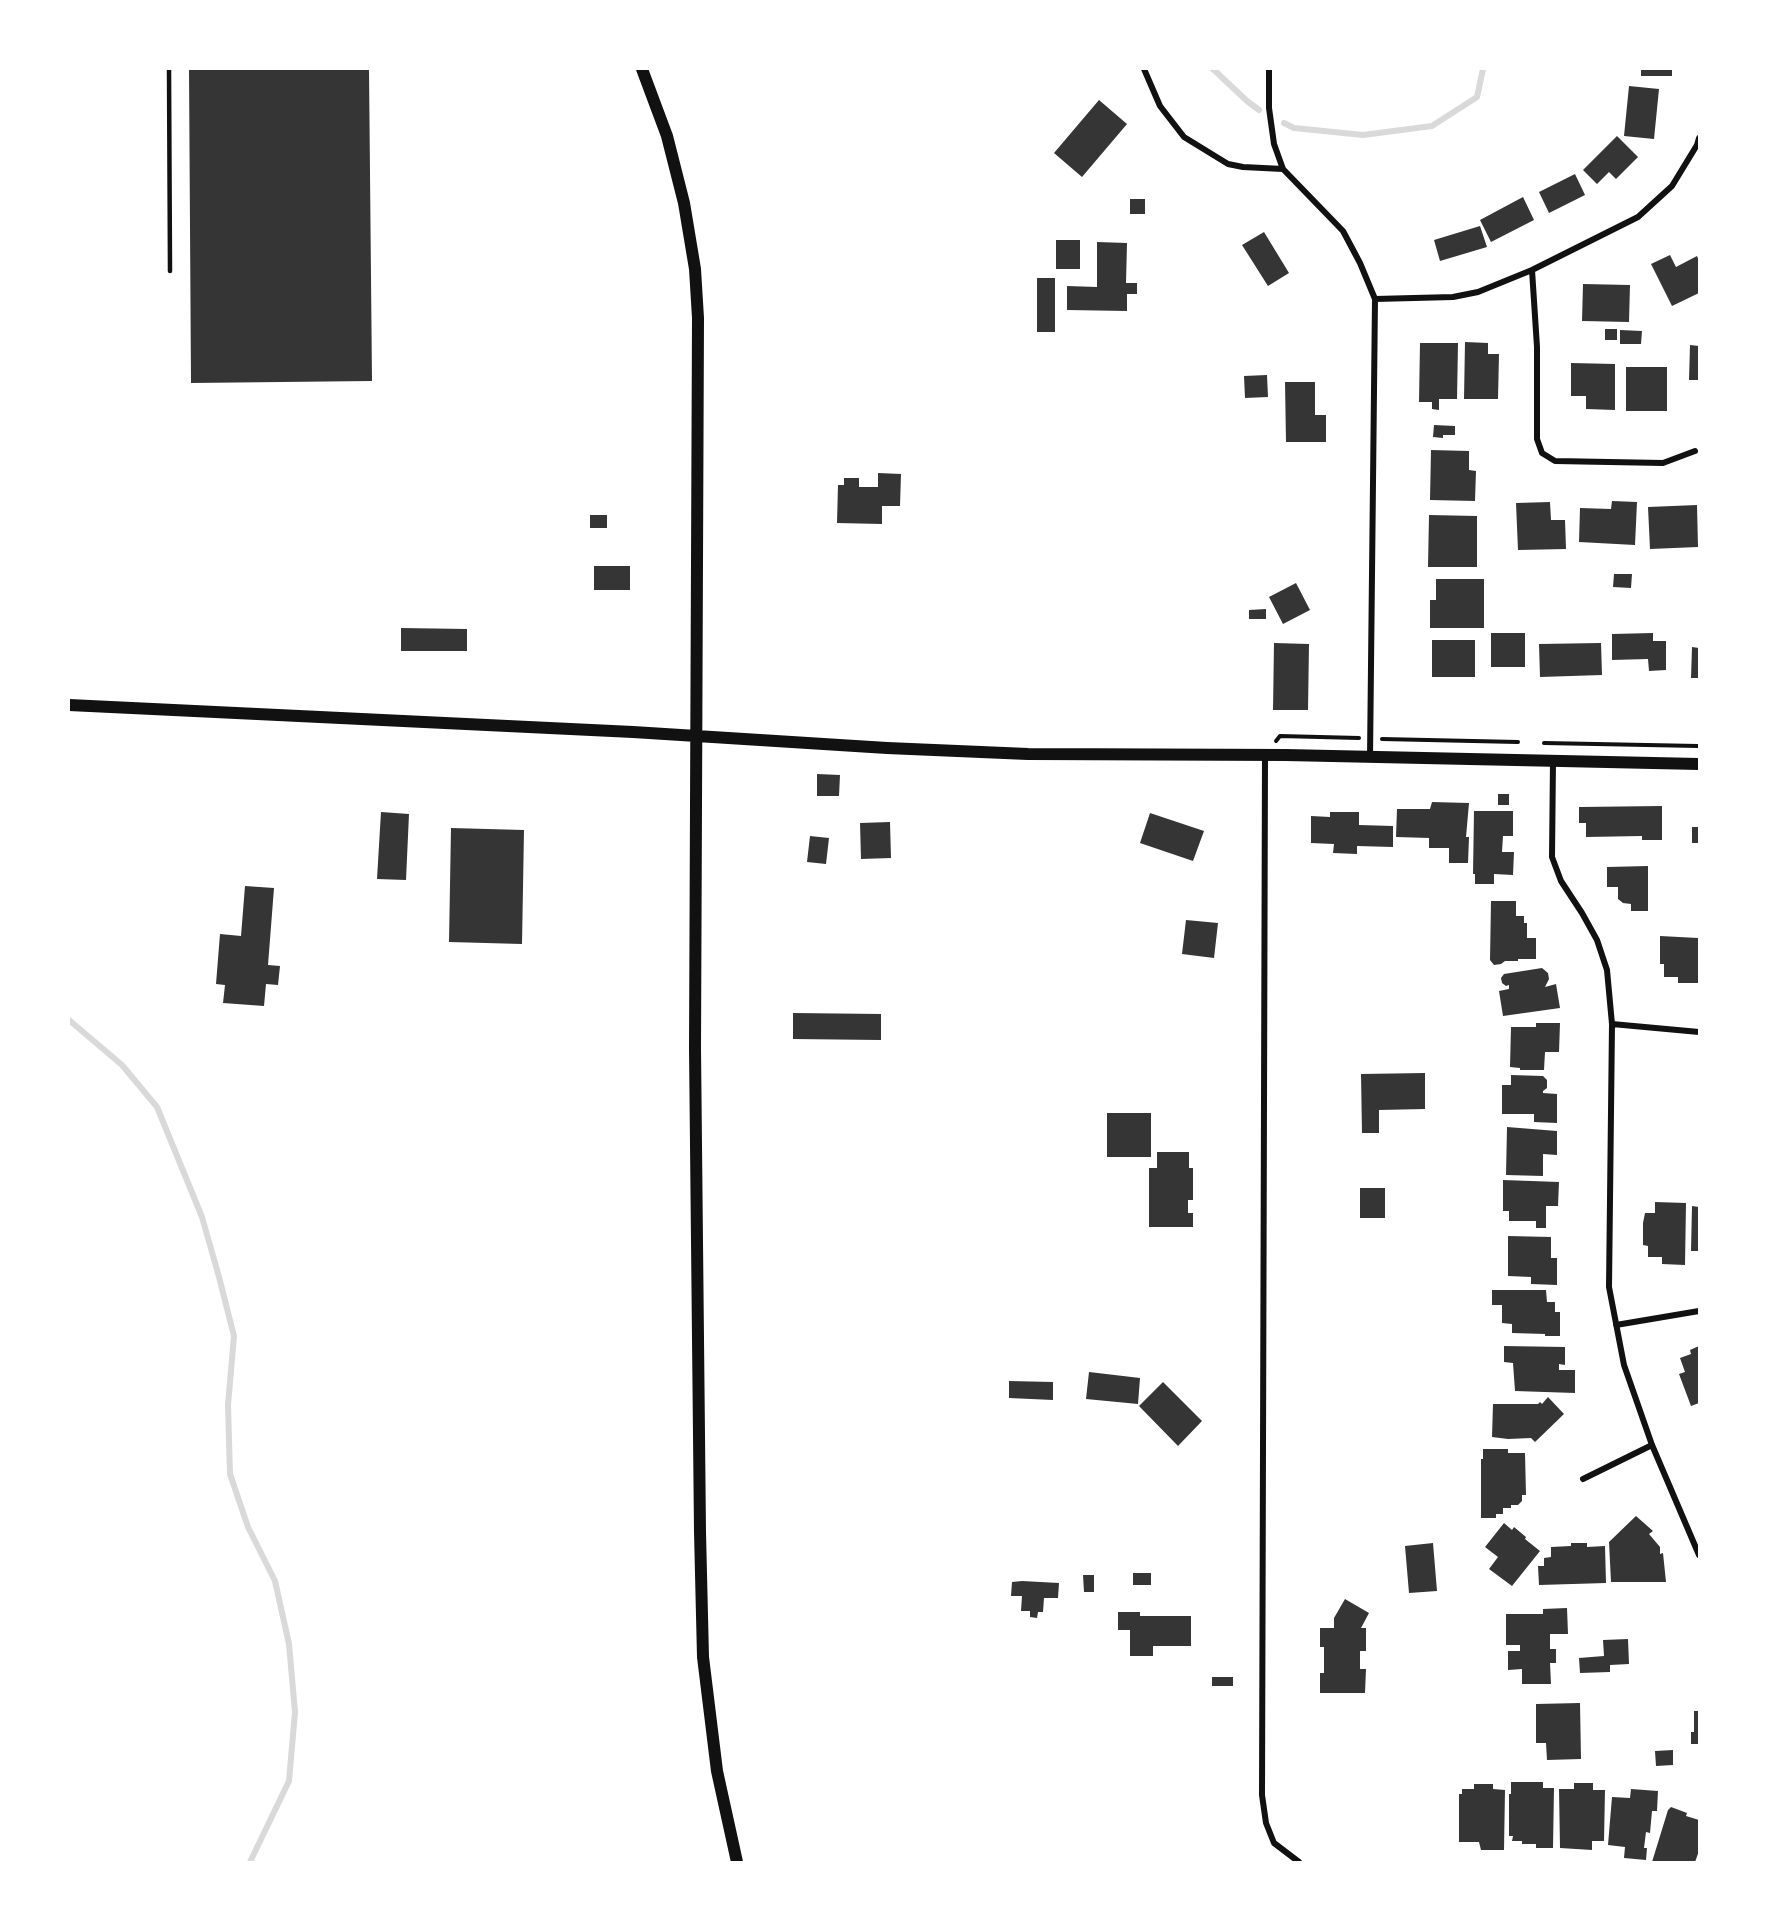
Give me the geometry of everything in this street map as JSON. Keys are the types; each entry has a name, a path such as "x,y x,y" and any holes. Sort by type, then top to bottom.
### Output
{"main road":[{"path":"642,69 668,136 684,203 695,269 698,318 695,1071 703,1657 717,1771 737,1862"},
{"path":"69,705 1028,754 1265,755 1699,764"}],"street":[{"path":"1144,69 1160,106 1184,137 1228,164 1283,170"},
{"path":"1269,69 1269,108 1274,144 1283,170 1343,231 1375,299 1370,757"},
{"path":"1375,299 1453,297 1478,292 1532,270 1638,217 1672,186 1699,138"},
{"path":"1532,270 1537,347 1537,439 1542,453 1555,461 1663,463 1695,451"},
{"path":"1265,755 1262,1795 1266,1823 1274,1843 1299,1862"},
{"path":"1554,761 1552,857 1561,881 1597,940 1607,970 1612,1024 1609,1287 1624,1365 1652,1445 1699,1555"},
{"path":"1612,1024 1699,1032"},
{"path":"1616,1324 1699,1311"},
{"path":"1583,1479 1652,1445"}],"lane":[{"path":"169,69 170,271"}],"path":[{"path":"1286,736 1341,737"},
{"path":"1409,739 1528,742"},
{"path":"1540,743 1699,746"}],"building":[{"path":"189,69 369,69 372,381 191,383"},
{"path":"1641,69 1672,69 1672,76 1641,76"},
{"path":"1629,86 1659,89 1654,139 1624,136"},
{"path":"1099,100 1127,124 1082,177 1054,153"},
{"path":"1617,136 1638,157 1616,179 1609,172 1597,184 1583,170"},
{"path":"1575,174 1585,195 1549,213 1539,192"},
{"path":"1523,197 1534,220 1491,242 1480,220"},
{"path":"1130,199 1145,199 1145,214 1130,214"},
{"path":"1480,226 1487,247 1440,261 1434,240"},
{"path":"1264,232 1289,273 1268,286 1242,245"},
{"path":"1056,240 1080,240 1080,269 1056,269"},
{"path":"1097,242 1127,243 1126,283 1137,283 1137,294 1127,294 1127,311 1067,310 1067,286 1097,287"},
{"path":"1670,255 1676,267 1697,256 1699,261 1699,293 1672,306 1651,264"},
{"path":"1037,278 1055,278 1055,332 1037,332"},
{"path":"1583,284 1630,285 1629,322 1582,321"},
{"path":"1605,329 1617,329 1617,340 1605,340"},
{"path":"1620,330 1642,331 1641,344 1620,344"},
{"path":"1465,342 1488,343 1488,354 1499,354 1498,399 1464,399"},
{"path":"1420,343 1458,343 1457,399 1439,399 1439,410 1432,409 1432,402 1419,402"},
{"path":"1690,345 1699,346 1699,380 1689,380"},
{"path":"1571,363 1615,364 1615,410 1586,409 1586,396 1571,396"},
{"path":"1626,367 1667,367 1667,411 1626,411"},
{"path":"1267,375 1268,397 1245,398 1244,376"},
{"path":"1285,382 1315,382 1315,415 1326,415 1326,442 1286,442"},
{"path":"1434,425 1455,426 1455,435 1443,435 1443,438 1433,437"},
{"path":"1431,450 1469,451 1469,470 1476,471 1475,501 1430,500"},
{"path":"878,473 901,474 900,506 882,506 882,524 837,523 838,485 844,485 844,478 859,478 859,487 878,487"},
{"path":"1612,501 1637,502 1635,545 1579,542 1580,508 1611,509"},
{"path":"1550,502 1551,520 1565,520 1566,549 1518,550 1516,503"},
{"path":"1697,505 1698,547 1650,549 1648,507"},
{"path":"590,515 607,515 607,528 590,528"},
{"path":"1429,515 1477,516 1477,567 1428,567"},
{"path":"594,566 630,566 630,590 594,590"},
{"path":"1614,574 1632,574 1631,588 1613,587"},
{"path":"1436,579 1484,579 1484,628 1430,628 1430,600 1436,600"},
{"path":"1296,583 1310,610 1283,624 1269,597"},
{"path":"1266,609 1266,619 1249,619 1249,610"},
{"path":"401,628 467,629 467,651 401,651"},
{"path":"1491,633 1525,633 1525,667 1491,667"},
{"path":"1653,633 1653,641 1666,641 1666,670 1649,671 1648,659 1612,660 1612,634"},
{"path":"1432,640 1475,640 1475,677 1432,677"},
{"path":"1274,643 1309,644 1308,710 1273,710"},
{"path":"1601,643 1602,675 1540,677 1539,644"},
{"path":"1692,647 1699,648 1699,678 1691,678"},
{"path":"817,774 840,775 839,796 817,796"},
{"path":"1498,794 1509,794 1509,805 1498,805"},
{"path":"1432,802 1469,803 1466,837 1469,837 1468,863 1449,863 1449,848 1429,848 1429,838 1396,837 1397,809 1430,809"},
{"path":"1662,806 1662,840 1642,840 1642,836 1586,837 1586,823 1579,823 1579,807"},
{"path":"1474,811 1513,811 1513,836 1503,836 1502,852 1514,852 1513,875 1494,874 1494,884 1475,884 1475,874 1473,874"},
{"path":"381,812 409,814 406,880 377,879"},
{"path":"1330,812 1359,812 1359,825 1393,826 1393,847 1357,846 1357,854 1333,853 1334,844 1311,843 1311,816 1330,817"},
{"path":"1150,813 1204,831 1193,861 1140,843"},
{"path":"890,822 891,858 861,859 860,823"},
{"path":"1692,827 1699,827 1699,843 1692,843"},
{"path":"451,828 524,830 522,944 449,942"},
{"path":"810,836 829,838 826,864 807,862"},
{"path":"1648,866 1648,911 1631,911 1631,904 1623,903 1618,899 1618,887 1607,887 1607,867"},
{"path":"245,886 274,888 268,965 280,966 278,985 266,984 264,1006 223,1003 225,985 216,984 220,934 241,936"},
{"path":"1491,901 1516,901 1516,916 1524,916 1524,923 1527,923 1527,938 1536,938 1536,959 1518,959 1518,961 1505,961 1494,965 1490,960"},
{"path":"1186,920 1218,923 1214,958 1182,954"},
{"path":"1660,936 1698,938 1698,983 1678,983 1678,977 1664,977 1664,964 1660,964"},
{"path":"1542,968 1548,973 1549,979 1545,987 1556,984 1560,1008 1503,1016 1499,991 1509,989 1509,985 1502,983 1501,978 1504,974"},
{"path":"793,1013 881,1014 881,1040 793,1039"},
{"path":"1536,1023 1560,1023 1559,1052 1545,1052 1544,1070 1520,1070 1520,1068 1510,1067 1511,1027 1536,1027"},
{"path":"1425,1073 1425,1109 1379,1110 1379,1133 1362,1133 1361,1074"},
{"path":"1511,1075 1543,1076 1547,1080 1547,1088 1543,1093 1557,1094 1557,1123 1534,1122 1534,1114 1502,1114 1502,1085 1511,1085"},
{"path":"1107,1113 1151,1113 1151,1157 1107,1157"},
{"path":"1507,1127 1557,1131 1557,1155 1543,1154 1543,1176 1506,1175"},
{"path":"1157,1152 1189,1152 1189,1168 1193,1168 1193,1200 1188,1200 1188,1213 1193,1213 1193,1227 1149,1227 1149,1168 1157,1168"},
{"path":"1503,1180 1559,1182 1558,1206 1546,1206 1546,1228 1536,1228 1536,1221 1509,1221 1509,1211 1503,1211"},
{"path":"1360,1188 1385,1188 1385,1218 1360,1218"},
{"path":"1655,1202 1686,1203 1685,1265 1662,1264 1662,1257 1648,1257 1648,1246 1643,1245 1643,1223 1645,1213 1655,1213"},
{"path":"1692,1206 1699,1207 1699,1251 1691,1251"},
{"path":"1508,1236 1551,1237 1551,1258 1557,1258 1557,1285 1531,1284 1531,1277 1508,1276"},
{"path":"1492,1290 1546,1290 1547,1302 1555,1302 1555,1312 1560,1312 1560,1336 1512,1333 1512,1324 1502,1323 1502,1305 1492,1305"},
{"path":"1504,1346 1565,1347 1565,1365 1559,1364 1559,1370 1575,1370 1575,1393 1515,1391 1513,1363 1504,1362"},
{"path":"1699,1346 1699,1403 1691,1406 1679,1374 1685,1372 1680,1358 1691,1354 1690,1350"},
{"path":"1089,1372 1140,1378 1138,1404 1086,1399"},
{"path":"1009,1381 1053,1382 1053,1400 1009,1398"},
{"path":"1163,1382 1202,1421 1178,1446 1139,1406"},
{"path":"1548,1397 1564,1414 1535,1442 1531,1438 1492,1437 1493,1404 1538,1404 1540,1402 1542,1404"},
{"path":"1483,1449 1508,1449 1508,1453 1525,1453 1526,1495 1522,1495 1522,1501 1518,1505 1503,1508 1503,1514 1496,1514 1496,1518 1481,1518"},
{"path":"1636,1516 1653,1531 1649,1534 1660,1547 1660,1554 1663,1553 1666,1582 1611,1582 1609,1542"},
{"path":"1504,1523 1512,1530 1514,1527 1540,1551 1512,1586 1489,1569 1498,1557 1485,1547"},
{"path":"1433,1543 1437,1591 1409,1593 1405,1546"},
{"path":"1571,1543 1587,1543 1587,1547 1605,1546 1606,1583 1539,1585 1538,1566 1544,1566 1544,1558 1551,1557 1551,1547 1571,1546"},
{"path":"1133,1573 1151,1573 1151,1585 1133,1585"},
{"path":"1083,1575 1094,1575 1094,1592 1084,1592"},
{"path":"1012,1582 1059,1583 1058,1598 1044,1598 1043,1612 1038,1612 1037,1618 1030,1617 1030,1611 1021,1611 1022,1596 1011,1596"},
{"path":"1345,1599 1369,1613 1361,1628 1366,1628 1366,1651 1360,1651 1360,1669 1366,1669 1365,1693 1320,1693 1320,1673 1324,1673 1324,1647 1320,1647 1320,1628 1334,1628 1334,1618"},
{"path":"1567,1608 1568,1634 1550,1634 1550,1649 1556,1649 1556,1663 1550,1663 1551,1684 1522,1684 1522,1669 1508,1670 1508,1651 1520,1651 1520,1645 1506,1645 1506,1614 1543,1614 1543,1609"},
{"path":"1118,1612 1140,1612 1140,1616 1191,1616 1191,1646 1153,1646 1153,1656 1130,1656 1130,1630 1118,1630"},
{"path":"1628,1639 1629,1664 1610,1665 1610,1672 1580,1673 1579,1658 1604,1656 1603,1640"},
{"path":"1212,1677 1233,1677 1233,1686 1212,1686"},
{"path":"1580,1703 1581,1759 1547,1760 1546,1743 1536,1743 1536,1704"},
{"path":"1694,1711 1699,1711 1699,1744 1691,1744 1691,1732 1694,1732"},
{"path":"1673,1750 1673,1765 1656,1766 1655,1751"},
{"path":"1511,1782 1543,1782 1543,1788 1554,1788 1553,1848 1536,1848 1536,1844 1512,1841 1513,1836 1509,1836"},
{"path":"1574,1783 1593,1783 1593,1790 1605,1790 1604,1841 1592,1841 1592,1850 1560,1848 1559,1789 1574,1789"},
{"path":"1474,1784 1493,1784 1493,1789 1505,1790 1504,1850 1481,1850 1479,1842 1459,1842 1459,1794 1462,1794 1462,1789 1474,1789"},
{"path":"1631,1789 1658,1791 1657,1811 1652,1811 1650,1833 1646,1832 1644,1848 1647,1848 1646,1860 1624,1858 1625,1847 1608,1845 1612,1797 1630,1798"},
{"path":"1671,1807 1687,1813 1686,1816 1699,1820 1699,1851 1695,1862 1652,1862 1668,1810"}],"waterway":[{"path":"1213,69 1259,110"},
{"path":"1284,123 1294,128 1363,135 1432,126 1477,97 1483,69"},
{"path":"69,1020 122,1065 157,1107 202,1217 234,1336 228,1405 230,1474 248,1527 275,1581 289,1644 295,1712 289,1781 250,1862"}]}
